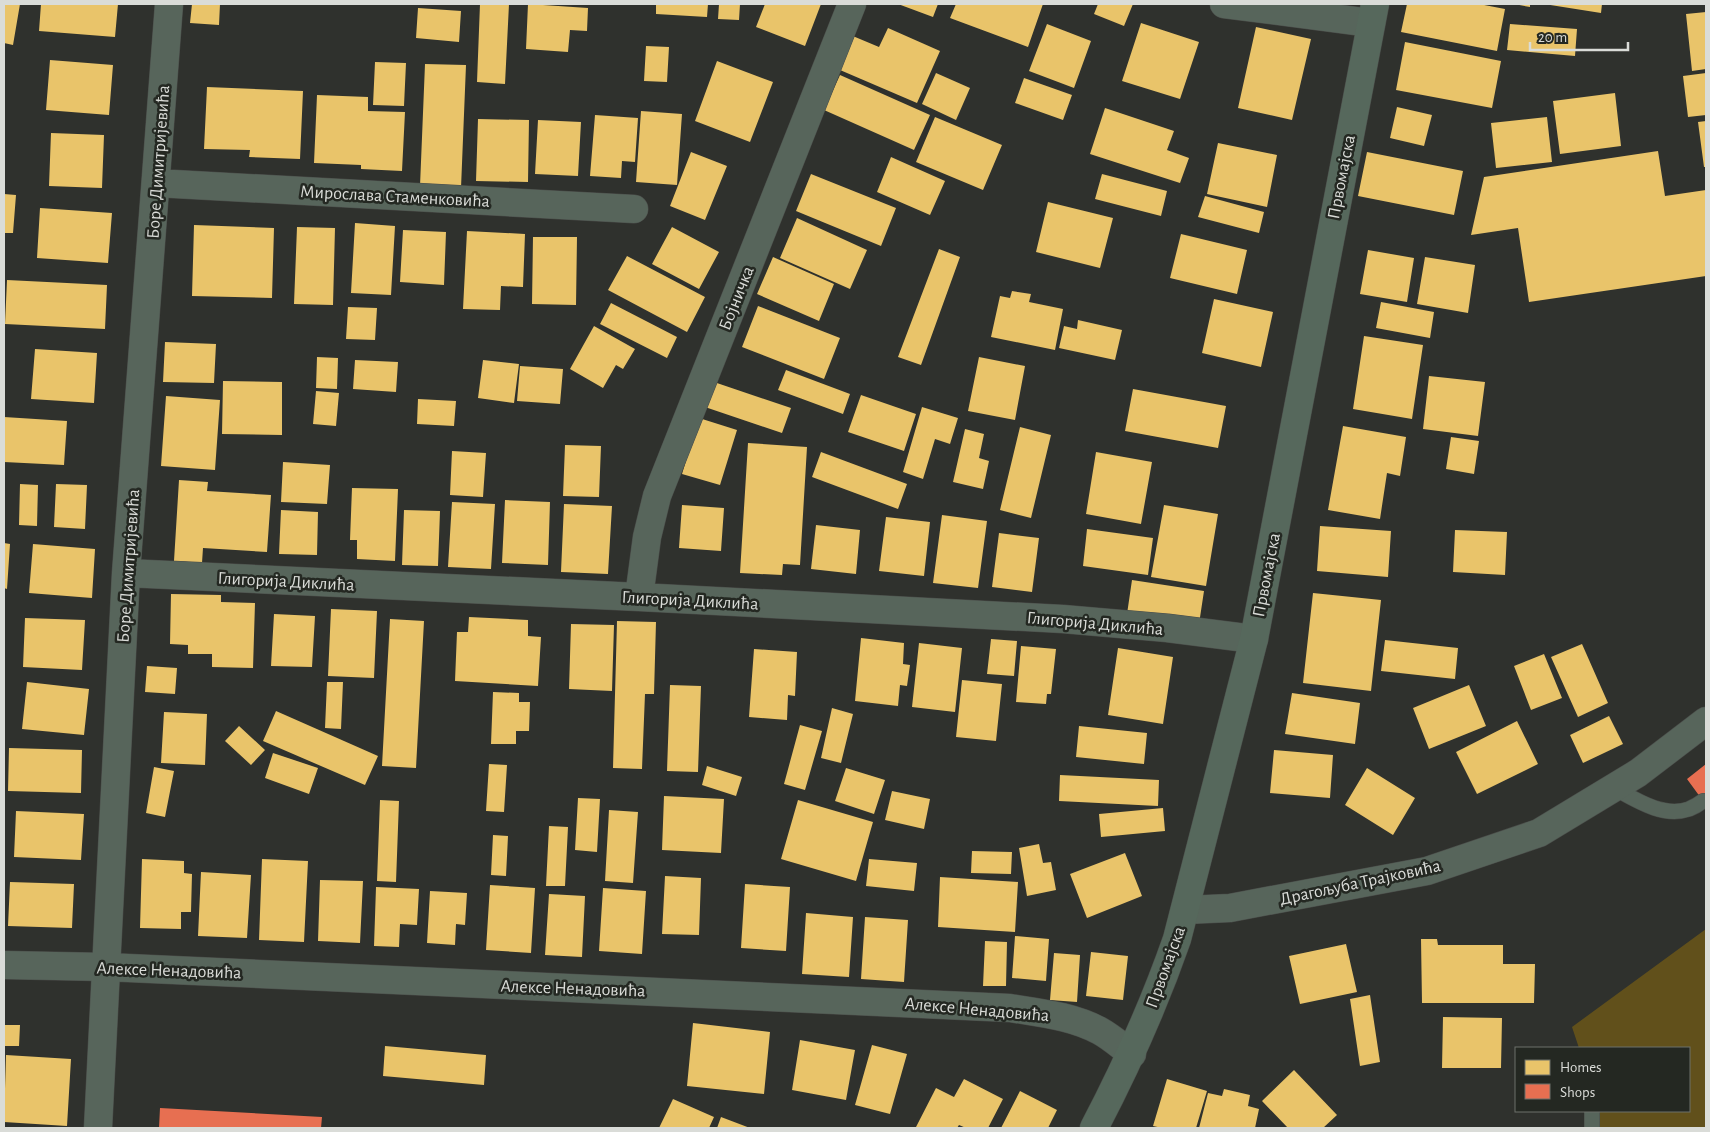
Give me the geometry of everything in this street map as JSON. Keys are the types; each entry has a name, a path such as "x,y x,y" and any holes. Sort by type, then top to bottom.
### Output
{"main road":[{"name":"Првомајска","path":"1094,1128 1132,1054 1162,983 1177,939 1254,639 1373,13"}],"street":[{"name":"Боре Димитријевића","path":"98,1128 126,573 169,4"},
{"name":"Бојничка","path":"639,597 647,537 657,496 852,4"},
{"path":"1224,4 1373,13"},
{"name":"Мирослава Стаменковића","path":"156,183 634,209"},
{"name":"Глигорија Диклића","path":"126,573 1063,619 1167,628 1254,639"},
{"name":"Драгољуба Трајковића","path":"1185,910 1230,908 1427,871 1539,833 1638,773 1706,721"},
{"name":"Алексе Ненадовића","path":"4,965 106,967 1010,1008 1058,1015 1079,1022 1101,1032 1132,1054"}],"lane":[{"path":"1614,788 1646,805 1658,809 1690,809 1703,801"},
{"path":"1592,1112 1592,1128"}],"shaded area":[{"path":"1706,929 1706,1128 1592,1128 1592,1112 1690,1112 1690,1047 1579,1047 1572,1027"}],"building: Homes":[{"path":"4,4 20,4 13,45 4,43"},
{"path":"41,4 118,4 115,37 39,31"},
{"path":"192,4 220,4 219,25 190,23"},
{"path":"480,4 509,4 505,84 477,82"},
{"path":"528,4 588,8 587,31 570,30 568,52 526,49"},
{"path":"656,4 708,4 707,17 656,14"},
{"path":"719,4 740,4 739,20 718,19"},
{"path":"765,4 821,4 805,46 756,27"},
{"path":"898,4 938,4 933,17"},
{"path":"956,4 1043,4 1028,47 950,18"},
{"path":"1098,4 1133,4 1124,26 1094,14"},
{"path":"1407,4 1479,4 1505,9 1497,51 1401,32"},
{"path":"1514,4 1530,4 1530,7"},
{"path":"1544,4 1602,4 1601,13"},
{"path":"418,8 461,11 459,42 416,38"},
{"path":"1706,12 1706,69 1692,71 1686,14"},
{"path":"1141,23 1199,42 1180,99 1122,81"},
{"path":"1047,24 1091,41 1074,88 1029,71"},
{"path":"1510,24 1577,29 1575,56 1507,50"},
{"path":"1256,27 1311,39 1292,120 1238,108"},
{"path":"888,28 940,51 917,103 833,67 848,34 879,47"},
{"path":"1405,42 1501,61 1492,108 1396,90"},
{"path":"646,46 669,47 667,82 644,81"},
{"path":"50,60 113,65 109,115 46,110"},
{"path":"717,61 773,82 750,142 695,121"},
{"path":"375,62 406,63 404,106 373,105"},
{"path":"425,64 466,65 461,188 420,186"},
{"path":"936,73 970,88 956,120 922,104"},
{"path":"1706,73 1706,115 1688,117 1683,76"},
{"path":"840,75 930,115 914,150 824,110"},
{"path":"1024,78 1072,95 1063,120 1015,103"},
{"path":"207,87 303,91 300,159 249,157 250,150 204,149"},
{"path":"1615,93 1621,146 1560,154 1553,101"},
{"path":"317,95 368,97 368,111 405,112 402,171 361,169 361,165 314,163"},
{"path":"1397,107 1432,115 1424,146 1390,138"},
{"path":"1105,108 1174,131 1167,150 1189,158 1180,183 1090,154"},
{"path":"641,111 682,114 677,185 636,182"},
{"path":"595,115 638,118 635,162 622,161 621,178 590,176"},
{"path":"935,117 1002,145 983,190 916,162"},
{"path":"1547,117 1552,162 1496,168 1491,123"},
{"path":"478,119 529,120 528,182 476,181"},
{"path":"538,120 581,122 578,176 535,174"},
{"path":"1706,121 1706,167 1704,167 1698,122"},
{"path":"51,133 104,135 102,188 49,186"},
{"path":"1218,143 1277,155 1267,207 1207,194"},
{"path":"1658,151 1665,196 1706,190 1706,276 1529,302 1518,228 1471,235 1484,177"},
{"path":"691,152 727,166 705,220 670,206"},
{"path":"1367,152 1463,171 1454,215 1358,196"},
{"path":"891,157 945,181 930,215 877,192"},
{"path":"811,174 896,208 881,246 796,211"},
{"path":"1102,174 1167,191 1161,216 1095,199"},
{"path":"4,194 16,195 13,233 4,233"},
{"path":"1205,196 1264,212 1259,233 1198,217"},
{"path":"1048,202 1113,218 1100,268 1036,252"},
{"path":"40,208 112,213 108,263 37,258"},
{"path":"797,218 867,250 850,289 780,258"},
{"path":"355,223 395,226 391,295 351,293"},
{"path":"194,225 274,228 272,298 192,296"},
{"path":"297,227 335,228 333,305 294,304"},
{"path":"672,227 719,252 699,289 652,264"},
{"path":"403,230 446,232 444,285 400,282"},
{"path":"467,231 525,234 523,287 501,286 500,310 463,309"},
{"path":"1181,234 1247,250 1237,294 1170,278"},
{"path":"533,237 577,237 576,305 532,304"},
{"path":"939,249 960,257 921,365 898,357"},
{"path":"1368,250 1414,258 1407,302 1360,294"},
{"path":"627,256 705,297 687,332 608,290"},
{"path":"773,257 834,284 819,321 757,294"},
{"path":"1425,257 1475,265 1468,313 1417,304"},
{"path":"7,280 107,285 105,329 5,324"},
{"path":"1012,291 1031,294 1029,302 1063,309 1055,350 991,337 1000,296 1010,298"},
{"path":"1214,299 1273,312 1261,367 1202,353"},
{"path":"1381,302 1434,312 1430,338 1376,328"},
{"path":"611,303 677,337 667,358 600,324"},
{"path":"758,306 840,338 824,379 742,347"},
{"path":"348,307 377,308 375,340 346,339"},
{"path":"1078,320 1122,330 1115,360 1059,348 1064,326 1077,329"},
{"path":"594,326 635,349 623,369 616,365 603,388 570,369"},
{"path":"1364,336 1423,345 1412,419 1353,409"},
{"path":"165,342 216,344 214,383 163,382"},
{"path":"35,349 97,353 94,403 31,399"},
{"path":"317,357 338,358 337,389 316,388"},
{"path":"979,357 1025,366 1015,420 968,411"},
{"path":"355,360 398,362 396,392 353,389"},
{"path":"483,360 519,364 514,403 478,398"},
{"path":"520,366 563,369 560,404 517,401"},
{"path":"786,370 850,394 843,414 778,390"},
{"path":"1429,376 1485,382 1478,436 1423,429"},
{"path":"223,381 282,382 282,435 222,434"},
{"path":"711,381 791,408 782,433 702,406"},
{"path":"1133,389 1226,406 1218,448 1125,431"},
{"path":"316,391 339,393 336,426 313,424"},
{"path":"861,395 916,414 904,451 848,432"},
{"path":"166,396 220,400 215,470 161,466"},
{"path":"418,399 456,401 454,426 417,424"},
{"path":"922,407 958,418 950,444 935,439 923,479 903,472"},
{"path":"4,417 67,421 64,465 4,462"},
{"path":"699,418 737,430 720,485 682,474"},
{"path":"1343,426 1406,437 1400,476 1387,473 1380,519 1328,510"},
{"path":"1020,427 1051,435 1031,518 1000,510"},
{"path":"965,429 984,434 979,458 989,461 983,489 953,482"},
{"path":"1451,437 1479,441 1474,474 1446,469"},
{"path":"748,443 807,447 800,565 783,564 782,575 740,573"},
{"path":"565,445 601,446 599,497 563,496"},
{"path":"452,451 486,453 483,497 450,495"},
{"path":"821,452 907,484 898,509 812,477"},
{"path":"1096,452 1152,462 1141,524 1086,514"},
{"path":"283,462 330,465 327,504 281,502"},
{"path":"179,480 208,482 207,491 271,495 267,552 203,548 202,563 174,561"},
{"path":"20,484 38,485 37,526 19,525"},
{"path":"56,484 87,485 85,529 54,527"},
{"path":"352,488 398,489 395,561 357,559 357,540 350,540"},
{"path":"505,500 550,502 548,565 502,563"},
{"path":"452,502 495,504 491,569 448,567"},
{"path":"564,504 612,506 608,574 561,572"},
{"path":"682,505 724,508 721,551 679,548"},
{"path":"1164,505 1218,514 1206,586 1151,577"},
{"path":"281,510 318,512 317,555 279,554"},
{"path":"404,510 440,511 438,566 402,565"},
{"path":"942,515 987,521 978,588 933,583"},
{"path":"886,517 930,522 924,576 879,571"},
{"path":"816,525 860,530 856,574 811,569"},
{"path":"1320,526 1391,531 1388,577 1317,571"},
{"path":"1087,529 1153,538 1148,575 1083,566"},
{"path":"1455,530 1507,532 1505,575 1453,572"},
{"path":"999,533 1039,538 1032,592 992,587"},
{"path":"4,543 10,544 7,589 4,588"},
{"path":"33,544 95,549 92,598 29,593"},
{"path":"1132,580 1204,591 1199,624 1127,614"},
{"path":"1313,593 1381,600 1371,691 1303,683"},
{"path":"171,594 221,595 221,602 255,603 253,668 212,667 212,654 188,654 188,645 170,644"},
{"path":"331,609 377,611 374,678 328,676"},
{"path":"274,614 315,616 312,667 271,666"},
{"path":"469,617 528,620 528,636 541,637 538,686 455,681 457,632 468,632"},
{"path":"25,618 85,620 82,670 23,667"},
{"path":"390,619 424,621 416,768 382,766"},
{"path":"617,621 656,622 654,694 645,694 642,769 613,768"},
{"path":"571,624 614,625 612,691 569,689"},
{"path":"861,638 904,643 903,664 910,665 907,686 900,685 898,706 855,701"},
{"path":"991,639 1017,641 1014,676 987,674"},
{"path":"1385,640 1458,648 1455,679 1381,671"},
{"path":"919,643 962,648 955,712 912,707"},
{"path":"1582,644 1608,703 1578,717 1551,657"},
{"path":"1021,646 1056,649 1051,694 1047,694 1046,704 1016,702"},
{"path":"1118,648 1173,657 1163,724 1108,715"},
{"path":"754,649 797,652 795,696 788,695 787,720 749,717"},
{"path":"1544,654 1562,698 1531,710 1514,666"},
{"path":"147,666 177,668 175,694 145,692"},
{"path":"962,680 1002,684 996,741 956,737"},
{"path":"27,682 89,689 84,735 22,729"},
{"path":"327,682 343,682 341,729 325,728"},
{"path":"670,685 701,686 698,772 667,771"},
{"path":"1469,685 1486,726 1429,749 1413,708"},
{"path":"493,692 519,693 519,702 530,702 529,731 516,731 516,744 491,744"},
{"path":"1292,693 1360,703 1355,744 1285,734"},
{"path":"832,708 853,714 841,763 821,758"},
{"path":"276,711 378,756 365,785 263,741"},
{"path":"164,712 207,714 205,765 161,763"},
{"path":"1609,716 1623,744 1583,763 1570,735"},
{"path":"1517,721 1538,764 1477,794 1456,752"},
{"path":"800,725 822,731 805,790 784,784"},
{"path":"239,726 265,750 251,765 225,741"},
{"path":"1079,726 1147,733 1144,764 1076,757"},
{"path":"9,748 82,750 81,793 8,791"},
{"path":"1274,750 1333,755 1330,798 1270,793"},
{"path":"273,753 318,768 309,794 265,778"},
{"path":"489,764 507,765 504,812 486,811"},
{"path":"707,766 742,777 736,796 702,785"},
{"path":"154,767 174,771 165,817 146,813"},
{"path":"846,768 885,780 874,814 835,801"},
{"path":"1367,768 1415,798 1393,835 1345,805"},
{"path":"1060,775 1159,780 1158,806 1059,801"},
{"path":"892,791 930,799 924,829 885,820"},
{"path":"664,796 724,799 721,853 662,850"},
{"path":"578,798 600,799 597,852 575,850"},
{"path":"380,800 399,801 396,882 377,881"},
{"path":"798,800 873,822 856,881 781,859"},
{"path":"1163,808 1165,831 1101,837 1099,814"},
{"path":"609,810 638,812 633,883 605,881"},
{"path":"16,811 84,814 81,860 14,857"},
{"path":"549,826 568,827 565,886 546,886"},
{"path":"493,835 508,836 506,876 491,875"},
{"path":"1039,844 1043,863 1051,862 1056,890 1027,896 1019,848"},
{"path":"972,851 1012,852 1011,874 971,873"},
{"path":"1125,853 1142,896 1087,918 1070,874"},
{"path":"142,859 184,861 184,873 192,874 191,912 181,912 181,929 140,928"},
{"path":"262,859 308,861 304,942 259,940"},
{"path":"869,859 917,863 914,891 866,886"},
{"path":"201,872 251,875 247,938 198,936"},
{"path":"665,876 701,878 699,935 662,934"},
{"path":"940,877 1018,882 1015,932 938,927"},
{"path":"320,880 363,881 360,943 318,941"},
{"path":"10,882 74,884 72,928 8,926"},
{"path":"745,884 790,887 786,951 741,948"},
{"path":"490,885 535,888 531,953 486,950"},
{"path":"376,887 419,889 417,925 400,924 399,947 374,946"},
{"path":"603,888 646,891 642,954 599,951"},
{"path":"430,891 467,893 465,925 456,924 455,945 427,943"},
{"path":"549,894 585,896 582,957 545,955"},
{"path":"806,913 853,917 849,977 802,974"},
{"path":"865,917 908,920 904,982 861,979"},
{"path":"1015,936 1049,939 1046,981 1012,978"},
{"path":"1421,939 1437,939 1438,945 1503,945 1503,964 1535,964 1534,1003 1422,1003"},
{"path":"985,941 1007,942 1006,986 983,986"},
{"path":"1346,944 1357,992 1300,1004 1289,956"},
{"path":"1091,952 1128,956 1123,1000 1086,996"},
{"path":"1054,953 1080,955 1077,1002 1050,1000"},
{"path":"1370,995 1380,1062 1360,1066 1350,999"},
{"path":"1443,1017 1502,1018 1501,1068 1442,1068"},
{"path":"693,1023 770,1032 764,1094 687,1086"},
{"path":"4,1025 20,1025 19,1046 4,1046"},
{"path":"800,1040 855,1050 846,1100 792,1090"},
{"path":"872,1045 907,1054 890,1114 855,1105"},
{"path":"385,1046 486,1055 484,1085 383,1076"},
{"path":"6,1055 71,1059 67,1126 4,1122"},
{"path":"1294,1070 1337,1115 1323,1128 1288,1128 1262,1101"},
{"path":"964,1079 1003,1099 988,1128 966,1128 959,1125 957,1128 916,1127 936,1088 954,1097"},
{"path":"1167,1079 1207,1091 1196,1128 1162,1128 1153,1126"},
{"path":"1224,1089 1250,1095 1248,1106 1259,1109 1255,1128 1199,1128 1208,1093 1222,1096"},
{"path":"1020,1091 1057,1110 1048,1128 1001,1128"},
{"path":"673,1099 714,1117 709,1128 659,1128"},
{"path":"721,1117 750,1128 717,1128"}],"building: Shops":[{"path":"1706,764 1706,805 1687,779"},
{"path":"160,1108 322,1117 321,1128 159,1128"}]}
